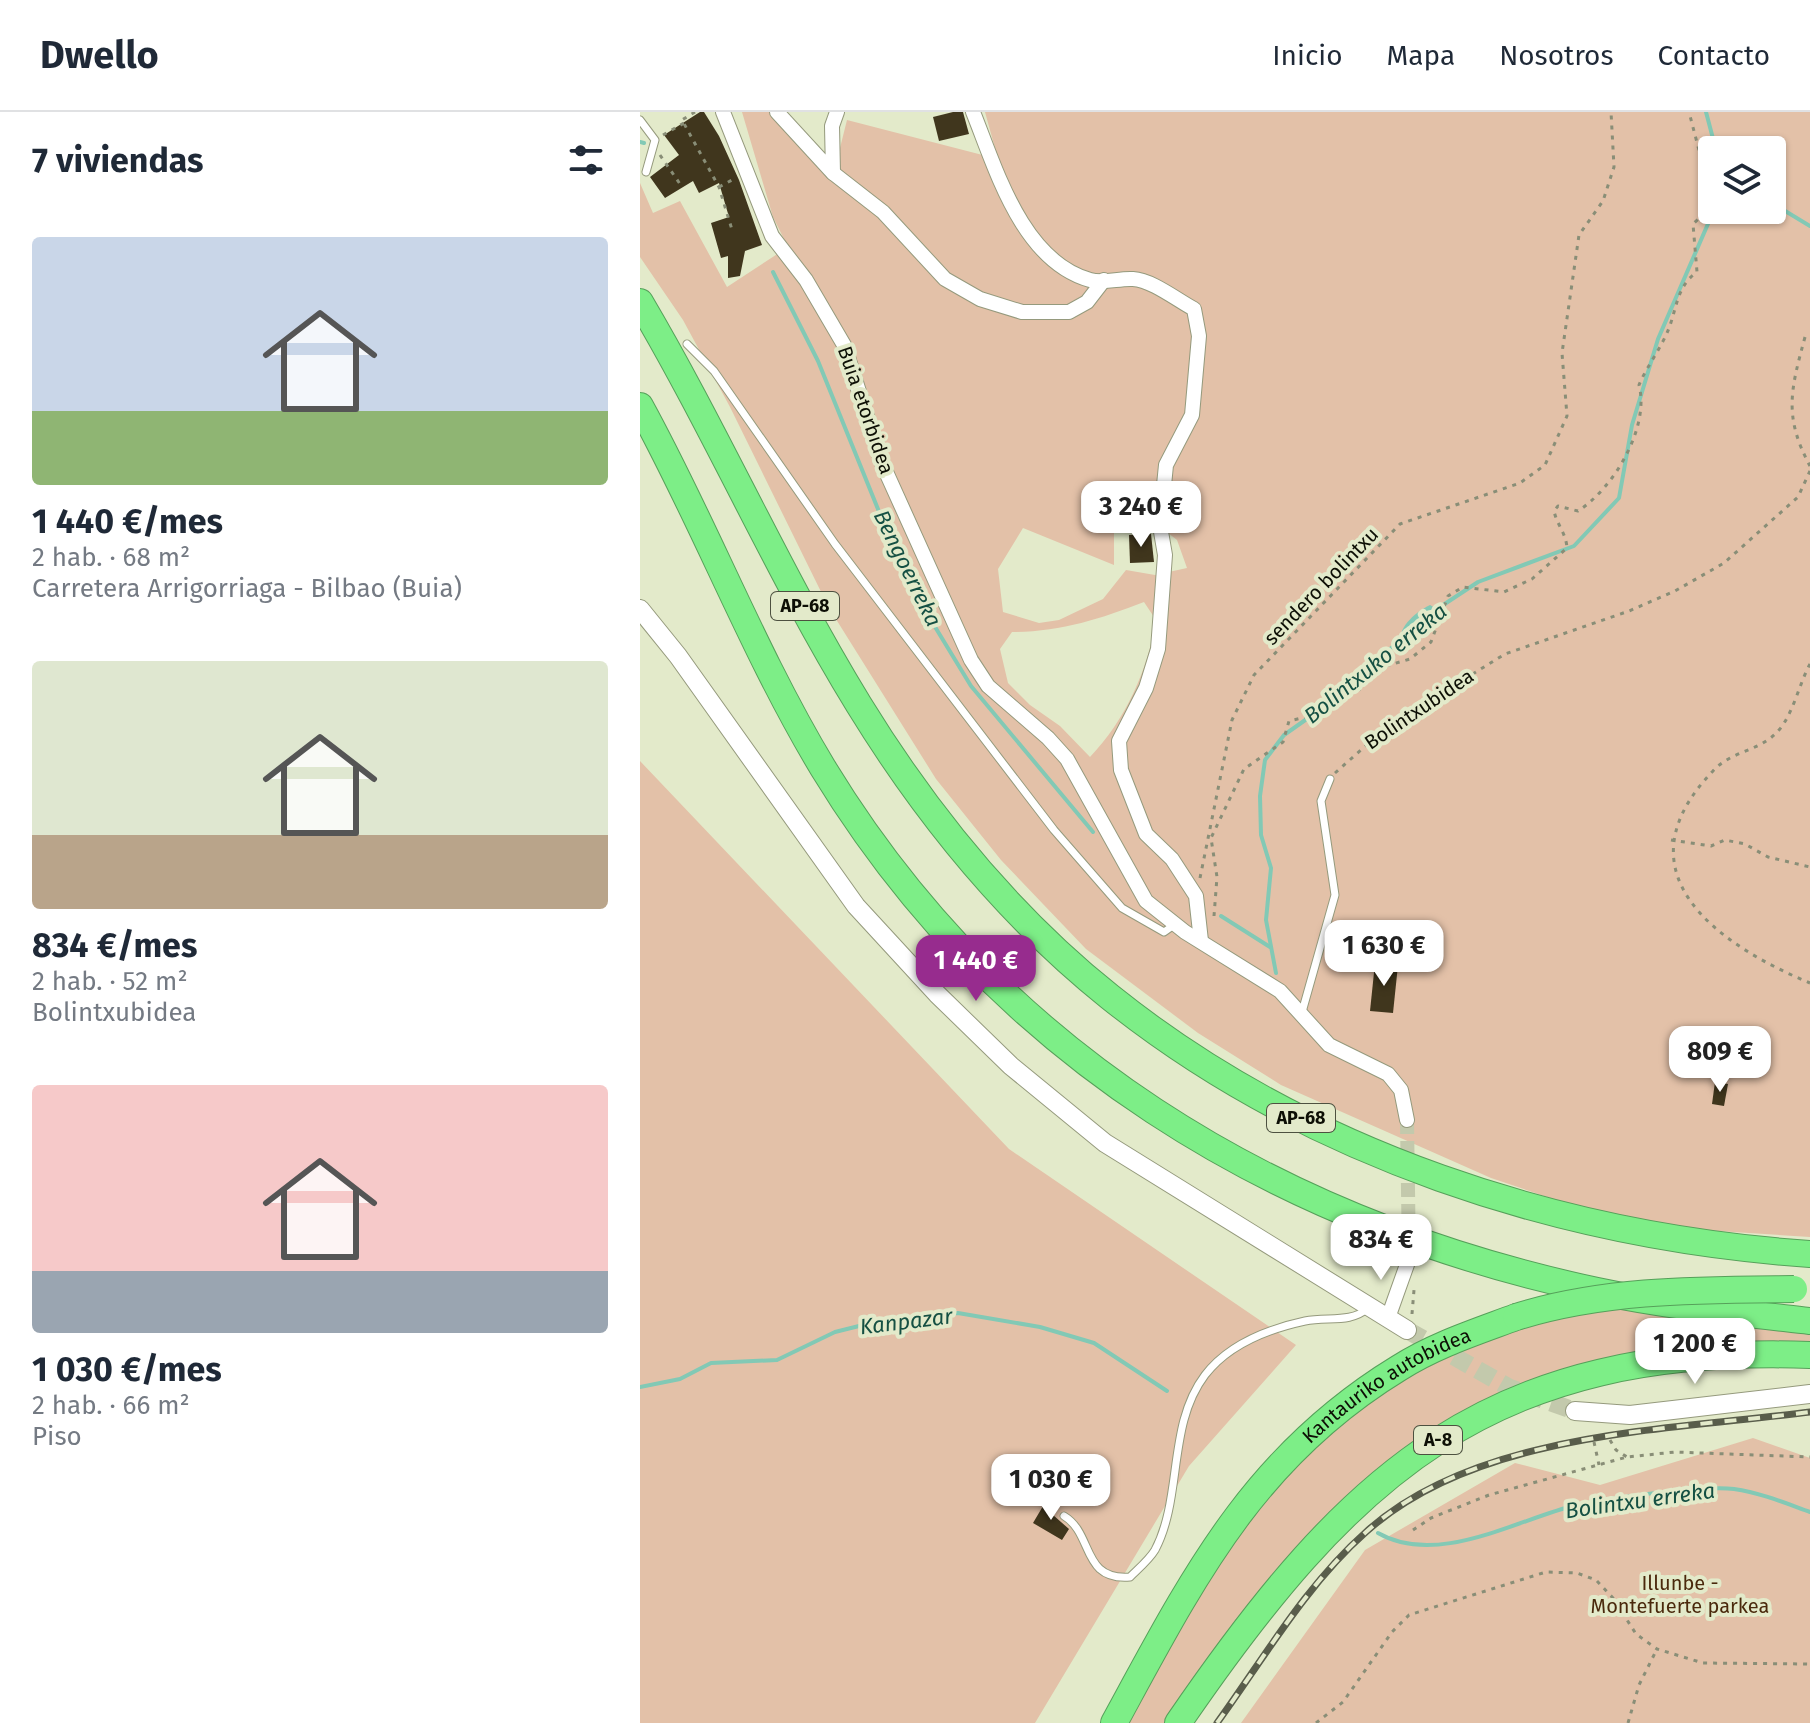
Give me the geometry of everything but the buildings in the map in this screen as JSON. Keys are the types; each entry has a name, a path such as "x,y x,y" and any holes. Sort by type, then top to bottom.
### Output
{"highway":[{"name":"AP-68","path":"640,302 708,421 832,659 893,756 999,892 1107,994 1233,1081 1290,1113 1396,1160 1570,1217 1661,1237 1810,1254"},
{"name":"AP-68","path":"640,406 777,684 849,809 917,900 967,957 1068,1049 1127,1095 1209,1147 1287,1189 1367,1223 1451,1253 1599,1291 1810,1321"},
{"name":"Kantauriko autobidea","path":"1114,1723 1204,1561 1248,1498 1293,1448 1343,1404 1400,1367 1451,1341 1551,1306 1628,1294 1802,1289"},
{"name":"A-8","path":"1178,1723 1254,1615 1320,1538 1386,1476 1461,1425 1508,1401 1625,1365 1691,1357 1810,1355"}],"street":[{"name":"Buia etorbidea","path":"723,112 772,236 806,280 844,345 882,463 971,660 988,686 1048,738 1067,759 1146,901 1174,925 1280,991 1302,1012"},
{"path":"777,112 784,124 833,173 883,212 945,279 980,299 1022,312 1069,312 1087,302 1104,280"},
{"path":"833,173 832,126 837,112"},
{"path":"973,112 1002,183 1037,244 1068,271 1092,281 1136,279 1194,309 1199,336 1192,415 1166,465 1160,526 1165,555 1158,649 1146,688 1119,741 1121,770 1146,834 1172,859 1196,896 1201,941"},
{"path":"640,609 678,656 856,906 937,994 1011,1066 1105,1143 1388,1318 1411,1326"},
{"path":"1302,1012 1329,1045 1388,1074 1401,1090 1407,1120"},
{"path":"1388,1318 1409,1259"},
{"path":"1575,1411 1630,1415 1810,1394"}],"lane":[{"path":"640,120 655,142 646,172"},
{"path":"687,344 714,371 835,544 1054,830 1122,908 1164,932 1174,925"},
{"path":"1302,1012 1335,895 1321,801 1330,779"},
{"path":"1064,1516 1075,1523 1090,1557 1101,1570 1114,1578 1130,1577 1154,1552 1162,1531 1190,1402 1203,1378 1220,1358 1263,1335 1306,1320 1358,1317 1370,1307"}],"path":[{"path":"695,112 682,120 719,187 733,233"},
{"name":"sendero bolintxu","path":"1200,881 1200,866 1232,720 1254,675 1400,524 1520,483 1545,465 1567,416 1562,353 1579,235 1603,201 1614,167 1611,112"},
{"path":"1201,941 1211,935 1216,901 1211,838 1244,769 1283,742 1289,721 1318,714 1334,699 1361,689 1379,668 1410,659 1431,642 1448,596 1463,587 1504,592 1532,579 1567,548 1567,537 1556,524 1554,511 1558,506 1578,511 1612,477 1638,430 1643,402 1639,385 1669,329 1674,304 1687,279 1697,272 1693,224 1709,209 1711,196 1689,112"},
{"path":"680,184 655,142 684,123"},
{"path":"719,187 741,175"},
{"path":"1805,337 1789,402 1793,426 1810,469"},
{"name":"Bolintxubidea","path":"1330,779 1387,727 1505,654 1629,611 1675,591 1724,563 1798,497 1810,469"},
{"path":"1810,664 1779,729 1758,748 1736,753 1717,766 1697,789 1671,840 1681,887 1705,923 1758,959 1810,983"},
{"path":"1671,840 1711,846 1725,840 1745,844 1768,857 1810,867"},
{"path":"1411,1326 1416,1281"},
{"path":"1610,1440 1616,1450 1627,1457"},
{"path":"1594,1442 1599,1465"},
{"path":"1413,1530 1431,1518 1489,1495 1627,1457 1675,1452 1810,1457"},
{"path":"1316,1723 1343,1702 1392,1632 1409,1615 1546,1572 1577,1573 1596,1580 1613,1598 1636,1634 1657,1649 1703,1663 1810,1664"},
{"path":"1628,1723 1639,1685 1657,1649"}],"green space":[{"path":"742,112 774,112 832,180 847,120 998,159 985,112 1810,112 1810,1237 1687,1229 1568,1204 1491,1178 1281,1085 1198,1033 1086,949 1001,860 936,779 829,608 730,407 683,320 640,257 640,183 653,213 680,201 727,287 788,247 773,217","holes":["1153,521 1177,540 1187,568 1155,575 1126,570 1103,599 1059,620 1039,623 1003,612 998,569 1023,528 1114,565 1114,529","1144,602 1156,620 1141,676 1114,727 1090,757 1060,726 1030,705 1008,683 1000,649 1012,632 1063,627"]},
{"path":"640,761 1009,1149 1296,1345 1189,1466 1035,1723 640,1723"},
{"path":"1635,1306 1810,1334 1810,1347 1662,1351 1371,1476 1323,1521 1253,1602 1167,1723 1125,1723 1200,1585 1234,1533 1291,1466 1332,1429 1376,1397 1423,1369 1473,1346 1525,1328"},
{"name":"Illunbe - Montefuerte parkea","path":"1753,1438 1810,1458 1810,1723 1241,1723 1365,1550 1515,1463 1600,1485"}],"water":[{"path":"1430,605 1437,609 1427,632 1413,642 1406,644 1400,641 1402,630 1410,620"}],"waterway":[{"name":"Bolintxuko erreka","path":"1706,112 1712,136"},
{"name":"Bengoerreka","path":"640,142 644,143"},
{"path":"1786,211 1810,226"},
{"name":"Bolintxuko erreka","path":"1434,611 1478,582 1574,546 1619,498 1632,425 1658,339 1708,224"},
{"name":"Bengoerreka","path":"773,272 818,361 897,556 926,612 971,686 1093,832"},
{"name":"Bolintxuko erreka","path":"1276,973 1266,920 1271,868 1261,835 1260,796 1265,760 1284,735 1355,685 1370,666 1403,638"},
{"name":"Bengoerreka","path":"1221,916 1270,947"},
{"name":"Kanpazar","path":"640,1387 680,1379 711,1363 777,1360 835,1332 879,1321 958,1313 1040,1327 1094,1343 1167,1391"},
{"name":"Bolintxu erreka","path":"1378,1533 1401,1542 1425,1545 1451,1543 1576,1505 1720,1488 1744,1491 1810,1512"}],"tunnel":[{"path":"1407,1120 1409,1259"},
{"path":"1407,1330 1510,1388 1575,1411"}],"railway":[{"path":"1217,1723 1324,1575 1366,1532 1411,1499 1462,1474 1518,1455 1576,1441 1810,1412"}]}
